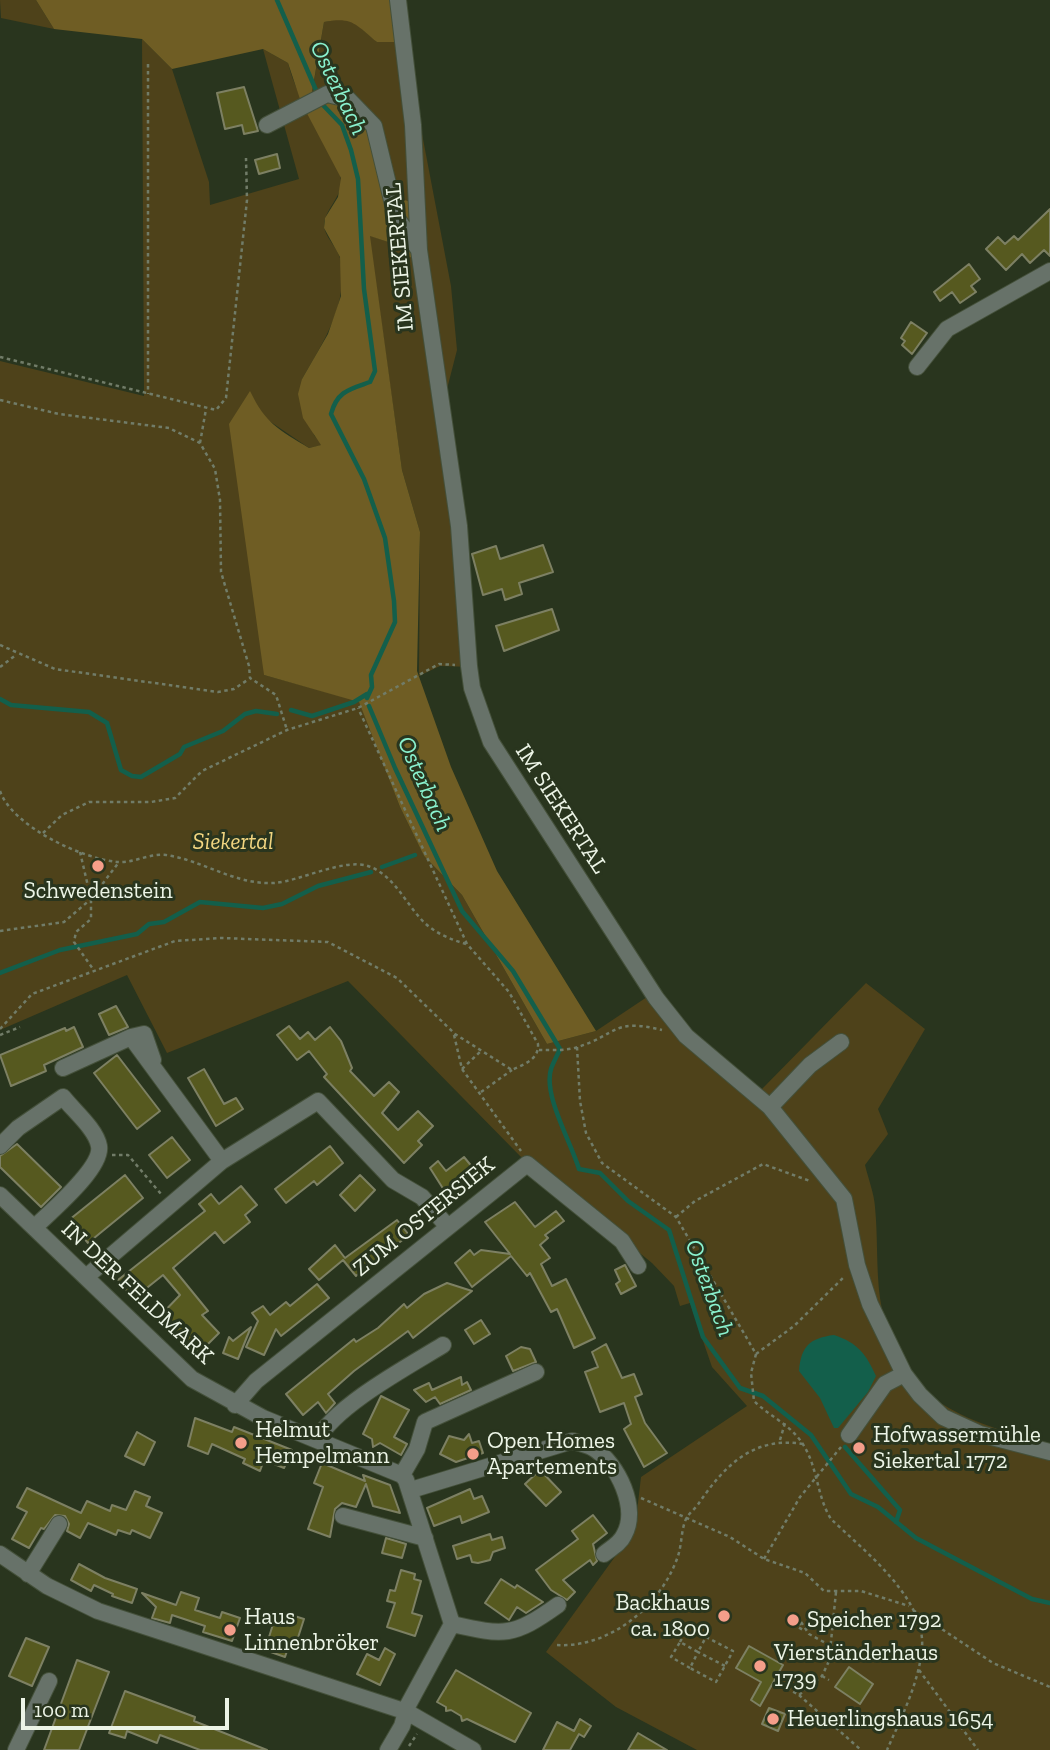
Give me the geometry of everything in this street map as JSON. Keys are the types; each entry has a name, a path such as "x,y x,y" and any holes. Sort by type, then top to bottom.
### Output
{"street":[{"name":"IM SIEKERTAL","path":"398,0 413,125 419,250 459,526 469,666 472,688 491,742 656,998 686,1036 771,1107 844,1199 856,1265 870,1304 904,1374 920,1395 943,1417 979,1434 1050,1452"},
{"path":"267,125 320,96 348,99 374,125 396,217 419,250"},
{"path":"917,367 947,330 1050,271"},
{"path":"63,1068 131,1037 222,1161"},
{"path":"771,1107 810,1065 841,1042"},
{"path":"0,1146 18,1128 63,1097 97,1141 98,1154 77,1186 34,1227"},
{"path":"86,1277 222,1161 318,1101 393,1180 422,1197 448,1227"},
{"name":"ZUM OSTERSIEK","path":"235,1405 256,1381 527,1164 622,1241 639,1266"},
{"name":"IN DER FELDMARK","path":"0,1195 192,1379 235,1405 402,1475"},
{"path":"317,1440 323,1429 356,1402 443,1345"},
{"path":"388,1750 452,1624 411,1490 402,1475 417,1449 425,1422 536,1372"},
{"path":"849,1435 885,1384 904,1374"},
{"path":"411,1490 572,1441 592,1448 602,1455 626,1499 625,1534 604,1554"},
{"path":"343,1516 425,1538"},
{"path":"28,1574 59,1524"},
{"path":"0,1554 28,1574 98,1611 407,1712 473,1750"},
{"path":"452,1624 489,1633 514,1632 558,1605"},
{"path":"16,1750 49,1681"}],"path":[{"path":"148,64 148,394"},
{"path":"0,357 216,410 226,398 247,200 246,158"},
{"path":"0,400 59,414 169,428 200,443 215,469 220,500 221,572 249,666 250,678"},
{"path":"200,443 206,408"},
{"path":"0,645 16,655 55,669 218,692 234,689 250,678"},
{"path":"0,667 16,655"},
{"path":"43,833 62,815 89,802 151,803 175,798 202,771 288,730 358,708 439,664 469,666"},
{"path":"250,678 276,695 288,730"},
{"path":"358,708 423,855 467,944 509,992 538,1050"},
{"path":"0,791 4,804 69,850 119,862 164,855 242,879 274,883 362,864 385,876 433,930 467,944"},
{"path":"80,852 91,899 91,919 76,932 74,942 93,969"},
{"path":"0,931 64,922 91,899 119,862"},
{"path":"0,1029 32,994 93,969 175,941 221,938 328,942 397,978 455,1034 483,1049 512,1070"},
{"path":"538,1050 578,1048 613,1028 640,1024 686,1036"},
{"path":"0,1035 20,1027"},
{"path":"455,1034 453,1039 461,1069 513,1138 527,1164"},
{"path":"578,1048 580,1101 586,1133 602,1163 676,1217 756,1354"},
{"path":"461,1069 483,1049"},
{"path":"480,1093 531,1060 538,1050"},
{"path":"98,1154 128,1155 169,1205"},
{"path":"676,1217 695,1201 764,1164 813,1182"},
{"path":"856,1265 794,1326 756,1354 751,1373 756,1403 785,1423 803,1444 818,1479 824,1508 831,1519 890,1576 921,1633 919,1670 887,1750"},
{"path":"780,1440 785,1423"},
{"path":"557,1644 575,1646 601,1639 628,1623 644,1608 663,1585 678,1557 686,1519 712,1484 742,1455 780,1440 803,1444"},
{"path":"764,1559 800,1497 835,1456"},
{"path":"626,1499 730,1537 764,1559 805,1573 824,1591 878,1594 909,1607 993,1663 1050,1687"},
{"path":"799,1695 822,1676 829,1661 836,1592"},
{"path":"688,1627 706,1637 733,1651 716,1682 671,1657 688,1627"},
{"path":"809,1634 831,1646"},
{"path":"690,1668 706,1637"},
{"path":"680,1642 724,1666"},
{"path":"919,1670 978,1750"},
{"path":"822,1676 829,1680"},
{"path":"775,1681 799,1695 861,1750"},
{"path":"407,1750 416,1734"}],"green space":[{"path":"0,0 36,0 54,29 1,18"},
{"path":"340,19 354,22 377,42 395,42 419,118 451,286 457,350 447,389 463,525 473,667 440,666 419,676 420,532 402,470 369,235 388,242 415,260 398,198 312,93 324,22"},
{"name":"Siekertal","path":"142,39 172,69 209,182 210,205 299,179 263,49 288,63 299,92 334,160 340,175 340,189 324,225 340,258 341,290 333,322 302,379 314,435 322,445 309,448 262,416 264,675 359,701 400,807 424,856 462,895 547,1044 596,1031 650,995 701,1050 762,1089 866,983 925,1029 878,1109 888,1134 865,1165 874,1202 880,1298 888,1333 901,1361 918,1384 938,1401 962,1415 1050,1444 1050,1750 697,1750 616,1707 546,1652 635,1529 641,1477 747,1406 712,1367 690,1303 680,1306 674,1286 652,1263 520,1156 348,981 167,1053 127,975 0,1030 0,361 144,396"}],"shaded area":[{"path":"36,0 392,0 395,42 377,42 348,21 324,22 312,92 357,109 398,198 411,202 416,261 388,242 370,236 402,470 420,532 417,671 451,767 497,871 596,1031 547,1044 462,895 424,856 400,807 359,702 264,675 229,424 250,391 268,419 281,430 309,448 321,445 303,418 298,394 302,379 328,334 341,296 340,257 324,228 325,218 338,197 341,178 301,102 288,63 263,49 172,69 142,39 54,29"},
{"path":"834,1335 860,1350 876,1376 868,1392 838,1428 834,1428 820,1398 799,1371 802,1355 808,1345 819,1338"}],"building":[{"path":"244,87 258,131 244,134 242,125 225,129 217,93"},
{"path":"277,154 280,168 259,174 255,160"},
{"path":"1050,209 1050,256 1044,250 1030,263 1022,254 1006,270 986,249 998,237 1005,244 1014,236 1018,240"},
{"path":"969,264 980,279 971,286 976,292 960,303 952,292 940,301 934,292"},
{"path":"911,322 927,333 912,354 902,345 905,341 901,338"},
{"path":"543,545 553,572 519,583 522,594 505,600 502,589 483,595 472,554 496,546 500,559"},
{"path":"552,609 559,630 504,651 496,626"},
{"path":"116,1006 128,1027 109,1035 99,1014"},
{"path":"289,1026 300,1039 308,1032 315,1040 330,1027 341,1041 352,1068 350,1071 374,1096 389,1082 399,1092 382,1113 398,1130 418,1111 433,1126 418,1141 422,1145 404,1163 324,1077 327,1074 309,1051 297,1060 277,1035"},
{"path":"74,1027 83,1047 44,1065 46,1071 11,1086 0,1055 65,1028 66,1031"},
{"path":"117,1055 160,1111 137,1129 94,1073"},
{"path":"204,1069 224,1104 236,1098 243,1109 216,1126 188,1078"},
{"path":"172,1137 190,1160 167,1178 149,1155"},
{"path":"17,1144 61,1187 41,1207 0,1167 0,1156"},
{"path":"330,1146 343,1163 317,1185 314,1181 286,1203 275,1189"},
{"path":"464,1157 478,1174 449,1198 430,1168 438,1161 446,1171"},
{"path":"125,1175 143,1198 88,1243 69,1220"},
{"path":"360,1175 375,1190 355,1211 340,1195"},
{"path":"241,1186 257,1205 245,1215 250,1222 224,1243 215,1232 173,1268 208,1311 202,1315 219,1333 199,1353 159,1317 180,1295 163,1275 133,1299 118,1280 205,1211 199,1204 211,1194 219,1204"},
{"path":"515,1202 535,1227 556,1211 564,1221 545,1235 548,1238 540,1245 550,1258 541,1264 552,1286 566,1279 595,1338 574,1348 557,1309 551,1312 530,1273 527,1276 511,1256 472,1287 455,1263 470,1250 474,1255 481,1250 510,1254 485,1222"},
{"path":"397,1220 409,1235 356,1276 343,1260 319,1280 309,1269 335,1245 345,1258"},
{"path":"625,1265 636,1286 621,1294 616,1284 620,1281 615,1270"},
{"path":"447,1283 472,1291 413,1338 408,1331 354,1371 328,1394 335,1403 326,1413 318,1402 303,1415 286,1394 354,1339 356,1342 378,1328 404,1304 407,1308 424,1294"},
{"path":"317,1284 329,1298 281,1336 276,1329 264,1355 246,1347 258,1321 252,1313 263,1306 270,1315 286,1302 290,1306"},
{"path":"481,1320 490,1334 474,1344 465,1330"},
{"path":"251,1327 238,1359 223,1353 229,1337 233,1341"},
{"path":"606,1344 622,1378 634,1374 642,1394 635,1397 645,1423 667,1453 644,1467 624,1429 631,1424 624,1403 600,1412 585,1372 598,1367 592,1352"},
{"path":"521,1347 530,1349 536,1362 513,1371 506,1356"},
{"path":"461,1377 462,1385 467,1382 471,1390 440,1404 435,1397 426,1402 414,1390 429,1383 432,1390"},
{"path":"381,1396 409,1410 394,1437 407,1444 401,1455 380,1443 373,1447 372,1439 363,1434"},
{"path":"195,1418 232,1432 234,1427 292,1450 284,1468 264,1460 260,1471 243,1463 245,1459 212,1444 208,1454 188,1446"},
{"path":"137,1432 155,1442 144,1465 125,1456"},
{"path":"469,1434 472,1443 479,1441 483,1453 456,1462 440,1454 449,1436 464,1440"},
{"path":"322,1463 365,1481 363,1475 390,1485 400,1513 373,1506 366,1484 356,1507 342,1503 335,1509 330,1537 308,1529 323,1487 314,1483"},
{"path":"540,1470 561,1492 546,1506 525,1484"},
{"path":"27,1488 81,1513 87,1501 110,1511 112,1505 126,1510 135,1491 150,1497 146,1506 162,1513 150,1538 132,1530 130,1534 118,1530 116,1535 88,1523 80,1538 67,1531 69,1524 65,1516 55,1515 44,1529 41,1528 29,1548 12,1539 27,1512 17,1507"},
{"path":"470,1489 474,1499 482,1496 489,1512 462,1523 460,1516 434,1526 427,1508"},
{"path":"593,1515 607,1533 593,1544 597,1561 593,1565 590,1560 563,1580 575,1592 567,1600 551,1590 536,1570 578,1539 572,1531"},
{"path":"490,1534 492,1540 502,1537 505,1548 493,1552 490,1560 472,1562 470,1555 457,1559 453,1546"},
{"path":"386,1538 406,1544 402,1558 382,1553"},
{"path":"79,1564 105,1578 137,1589 132,1603 112,1596 113,1594 94,1585 91,1591 71,1580"},
{"path":"401,1570 415,1574 414,1579 421,1581 412,1613 422,1616 415,1636 387,1627 395,1603 387,1601 390,1590 395,1591"},
{"path":"501,1579 515,1588 517,1585 543,1602 526,1613 517,1607 509,1620 485,1603"},
{"path":"181,1592 199,1598 195,1610 220,1618 222,1612 240,1618 232,1641 203,1632 205,1626 172,1615 170,1623 152,1618 156,1607 142,1593 176,1605"},
{"path":"288,1614 304,1619 294,1650 288,1648 285,1657 265,1650 274,1621 285,1624"},
{"path":"26,1638 49,1647 32,1686 9,1676"},
{"name":"Vierständerhaus 1739","path":"749,1646 783,1665 760,1706 751,1700 761,1682 736,1668"},
{"path":"385,1648 395,1654 380,1685 357,1674 367,1654 379,1660"},
{"path":"77,1660 109,1672 79,1750 44,1750"},
{"path":"849,1667 873,1684 860,1704 835,1687"},
{"path":"456,1670 531,1713 515,1742 467,1719 462,1721 461,1716 451,1710 446,1711 446,1707 437,1702"},
{"path":"125,1691 195,1717 194,1721 267,1750 200,1750 160,1735 157,1743 127,1731 125,1738 109,1733"},
{"name":"Heuerlingshaus 1654","path":"769,1708 785,1714 778,1731 762,1724"},
{"path":"580,1719 591,1726 584,1737 579,1734 570,1750 543,1750 557,1722 574,1731"},
{"path":"638,1733 667,1750 628,1750"}],"waterway":[{"name":"Osterbach","path":"277,0 322,104 342,125 358,179 364,289 375,371 370,382 350,389 341,396 331,414 364,479 385,538 394,601 395,622 371,675 372,687 367,698"},
{"path":"291,710 312,716 354,702 367,694"},
{"path":"0,699 11,705 89,712 107,723 121,770 141,777 180,754 184,747 223,731 245,714 256,711 277,714"},
{"name":"Osterbach","path":"369,706 462,911 513,971 560,1049 551,1069 551,1092 579,1169 600,1173 628,1201 669,1230 703,1337 740,1388 763,1396 811,1435 851,1494 878,1507 916,1538 1032,1599 1050,1603"},
{"path":"382,867 415,855"},
{"path":"0,973 60,950 137,934 149,924 164,922 200,902 263,908 282,904 318,886 371,872"},
{"path":"845,1447 900,1510 896,1522"}],"place":[{"name":"Schwedenstein","path":"98,866"},
{"name":"Helmut Hempelmann","path":"241,1443"},
{"name":"Hofwassermühle Siekertal 1772","path":"859,1448"},
{"name":"Open Homes Apartements","path":"473,1454"},
{"name":"Backhaus ca. 1800","path":"724,1616"},
{"name":"Speicher 1792","path":"793,1620"},
{"name":"Haus Linnenbröker","path":"230,1630"},
{"name":"Vierständerhaus 1739","path":"760,1666"},
{"name":"Heuerlingshaus 1654","path":"773,1719"}]}
